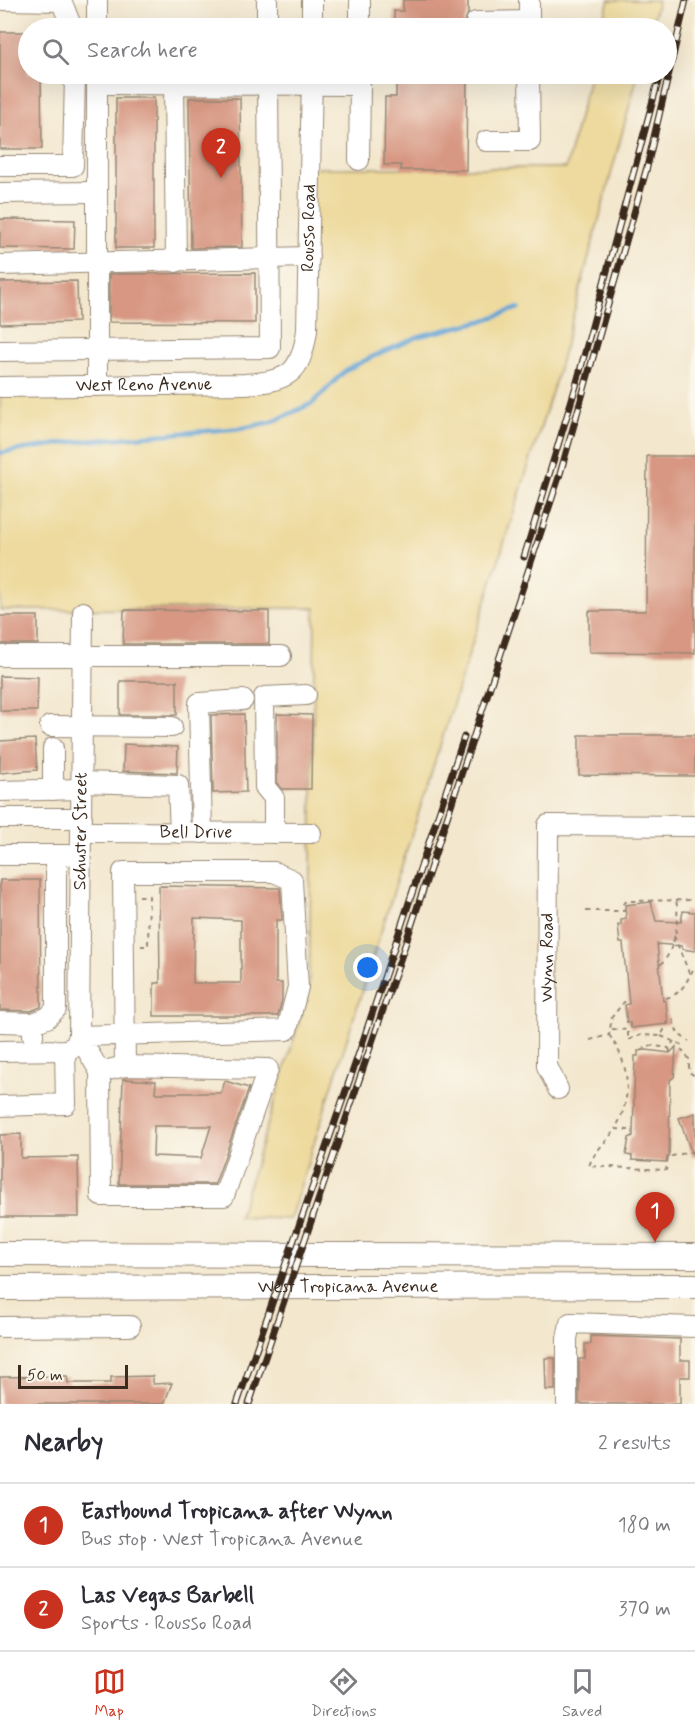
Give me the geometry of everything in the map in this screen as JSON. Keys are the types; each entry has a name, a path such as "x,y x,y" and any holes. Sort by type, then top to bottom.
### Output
{"main road":[{"name":"West Tropicana Avenue","path":"0,1254 695,1256"},
{"name":"West Tropicana Avenue","path":"0,1288 695,1286"}],"street":[{"path":"0,0 61,0 68,18"},
{"path":"97,0 97,18"},
{"path":"267,0 267,18"},
{"path":"312,0 312,18"},
{"path":"360,0 360,18"},
{"path":"529,0 529,18"},
{"path":"0,166 73,166 75,84"},
{"path":"97,84 97,386"},
{"path":"174,84 176,262"},
{"path":"0,351 270,348 268,84"},
{"name":"Rousso Road","path":"287,375 304,355 309,257 312,84"},
{"path":"358,160 360,84"},
{"path":"486,141 530,141 529,84"},
{"path":"0,193 97,192"},
{"path":"0,265 269,260 309,257"},
{"name":"West Reno Avenue","path":"0,387 245,384 267,382 287,375"},
{"name":"Schuster Street","path":"0,1106 66,1104 73,1044 81,855 83,612"},
{"path":"0,656 281,656"},
{"path":"274,833 274,798 265,787 264,696 306,695"},
{"path":"202,833 199,703 243,700"},
{"path":"50,726 172,727"},
{"path":"53,748 53,790"},
{"path":"0,791 53,790 82,786 178,785 180,833"},
{"name":"Bell Drive","path":"0,818 180,833 311,833"},
{"name":"Wynn Road","path":"558,1089 547,1066 548,825 695,826"},
{"path":"0,855 81,855"},
{"path":"0,1022 33,1023 47,1018 56,1009 56,855"},
{"path":"0,1051 34,1050 124,1035 287,1030 298,987 292,880 274,872 123,872 124,1035 125,1066"},
{"path":"33,1023 34,1050"},
{"path":"73,1044 100,1072 101,1196 224,1196 268,1069 125,1066 100,1072"},
{"path":"567,1404 567,1339 570,1323 695,1327"},
{"path":"0,1327 130,1326"}],"path":[{"path":"660,965 668,955 674,936 679,911 676,900"},
{"path":"586,911 624,911 624,901 695,900"},
{"path":"674,936 690,975"},
{"path":"666,998 678,994 695,966"},
{"path":"590,1040 609,1035 612,1029 612,1017 624,1002 628,1002"},
{"path":"661,1036 668,1022 673,1020 678,1034 689,1041"},
{"path":"612,1029 628,1030 628,1040 641,1035 661,1036 682,1045 681,1049 689,1059 689,1072 695,1076"},
{"path":"609,1035 619,1049 628,1088 623,1115 606,1144 594,1154 589,1166 666,1170 668,1157 695,1151"},
{"path":"670,1052 669,1048 674,1041"},
{"path":"642,1050 646,1045 669,1048"},
{"path":"615,1129 629,1130"}],"sand":[{"path":"609,0 658,0 654,18 604,18"},
{"path":"587,84 635,84 556,379 290,1219 239,1217 309,990 315,608 0,610 0,387 245,384 297,366 311,168 566,168"}],"building":[{"path":"403,0 468,0 466,18 394,18 394,11 403,11"},
{"path":"0,32 18,32 18,84 41,84 42,149 0,149"},
{"path":"396,84 467,84 466,170 401,170 401,165 384,165 385,97 396,97"},
{"path":"116,98 154,98 154,248 116,248"},
{"path":"189,98 240,98 242,247 191,248"},
{"path":"0,219 75,220 74,249 0,248"},
{"path":"255,273 255,323 109,322 109,274"},
{"path":"77,281 78,322 0,324 0,282"},
{"path":"647,456 695,456 695,653 589,652 589,611 646,611"},
{"path":"124,610 269,611 269,644 123,644"},
{"path":"0,616 38,616 38,644 0,644"},
{"path":"0,676 38,677 37,711 0,711"},
{"path":"120,681 177,681 177,715 120,715"},
{"path":"244,714 246,792 213,793 211,715"},
{"path":"277,714 312,715 311,789 282,789 277,783"},
{"path":"579,735 695,735 695,776 579,775"},
{"path":"35,739 37,770 0,773 0,741"},
{"path":"124,744 178,747 177,773 123,771"},
{"path":"0,880 40,880 41,1007 31,1011 0,1010"},
{"path":"159,886 280,888 282,920 276,920 276,983 282,983 282,1000 278,1016 154,1016 154,983 160,983","holes":["194,918 241,920 241,983 193,983"]},
{"path":"651,902 656,921 681,922 683,911 695,912 695,951 682,949 682,946 657,944 663,1001 666,1001 668,1024 631,1028 630,1023 627,1023 625,1005 629,1004 623,943 620,943 618,925 621,925 621,920 626,919 625,905"},
{"path":"676,1047 674,1077 670,1080 669,1157 666,1162 632,1160 632,1156 626,1155 629,1138 633,1136 635,1056 638,1056 638,1051 646,1050 670,1053"},
{"path":"123,1079 156,1081 155,1093 221,1093 225,1081 249,1088 215,1184 119,1184","holes":["154,1126 211,1126 201,1158 153,1156"]},
{"path":"695,1113 695,1157 693,1157 679,1118"},
{"path":"21,1134 21,1158 78,1157 79,1217 0,1217 0,1135"},
{"path":"591,1336 680,1339 680,1360 690,1360 690,1377 680,1377 680,1404 579,1404 579,1359 585,1359 585,1344 591,1344"},
{"path":"545,1358 555,1358 555,1390 546,1390"},
{"path":"67,1376 68,1383 111,1383 111,1377 153,1376 153,1384 172,1383 164,1404 0,1404 0,1377"}],"waterway":[{"path":"0,453 73,442 243,428 272,422 313,403 346,370 374,356 420,336 482,321 519,308"}],"railway":[{"path":"677,39 686,0"},
{"path":"524,557 576,386 657,84"},
{"path":"249,1404 404,948 560,474 647,167 666,84"},
{"path":"237,1404 360,1050 464,737"}],"place":[{"name":"Las Vegas Barbell","path":"221,178"},
{"name":"Eastbound Tropicana after Wynn","path":"655,1242"}]}
